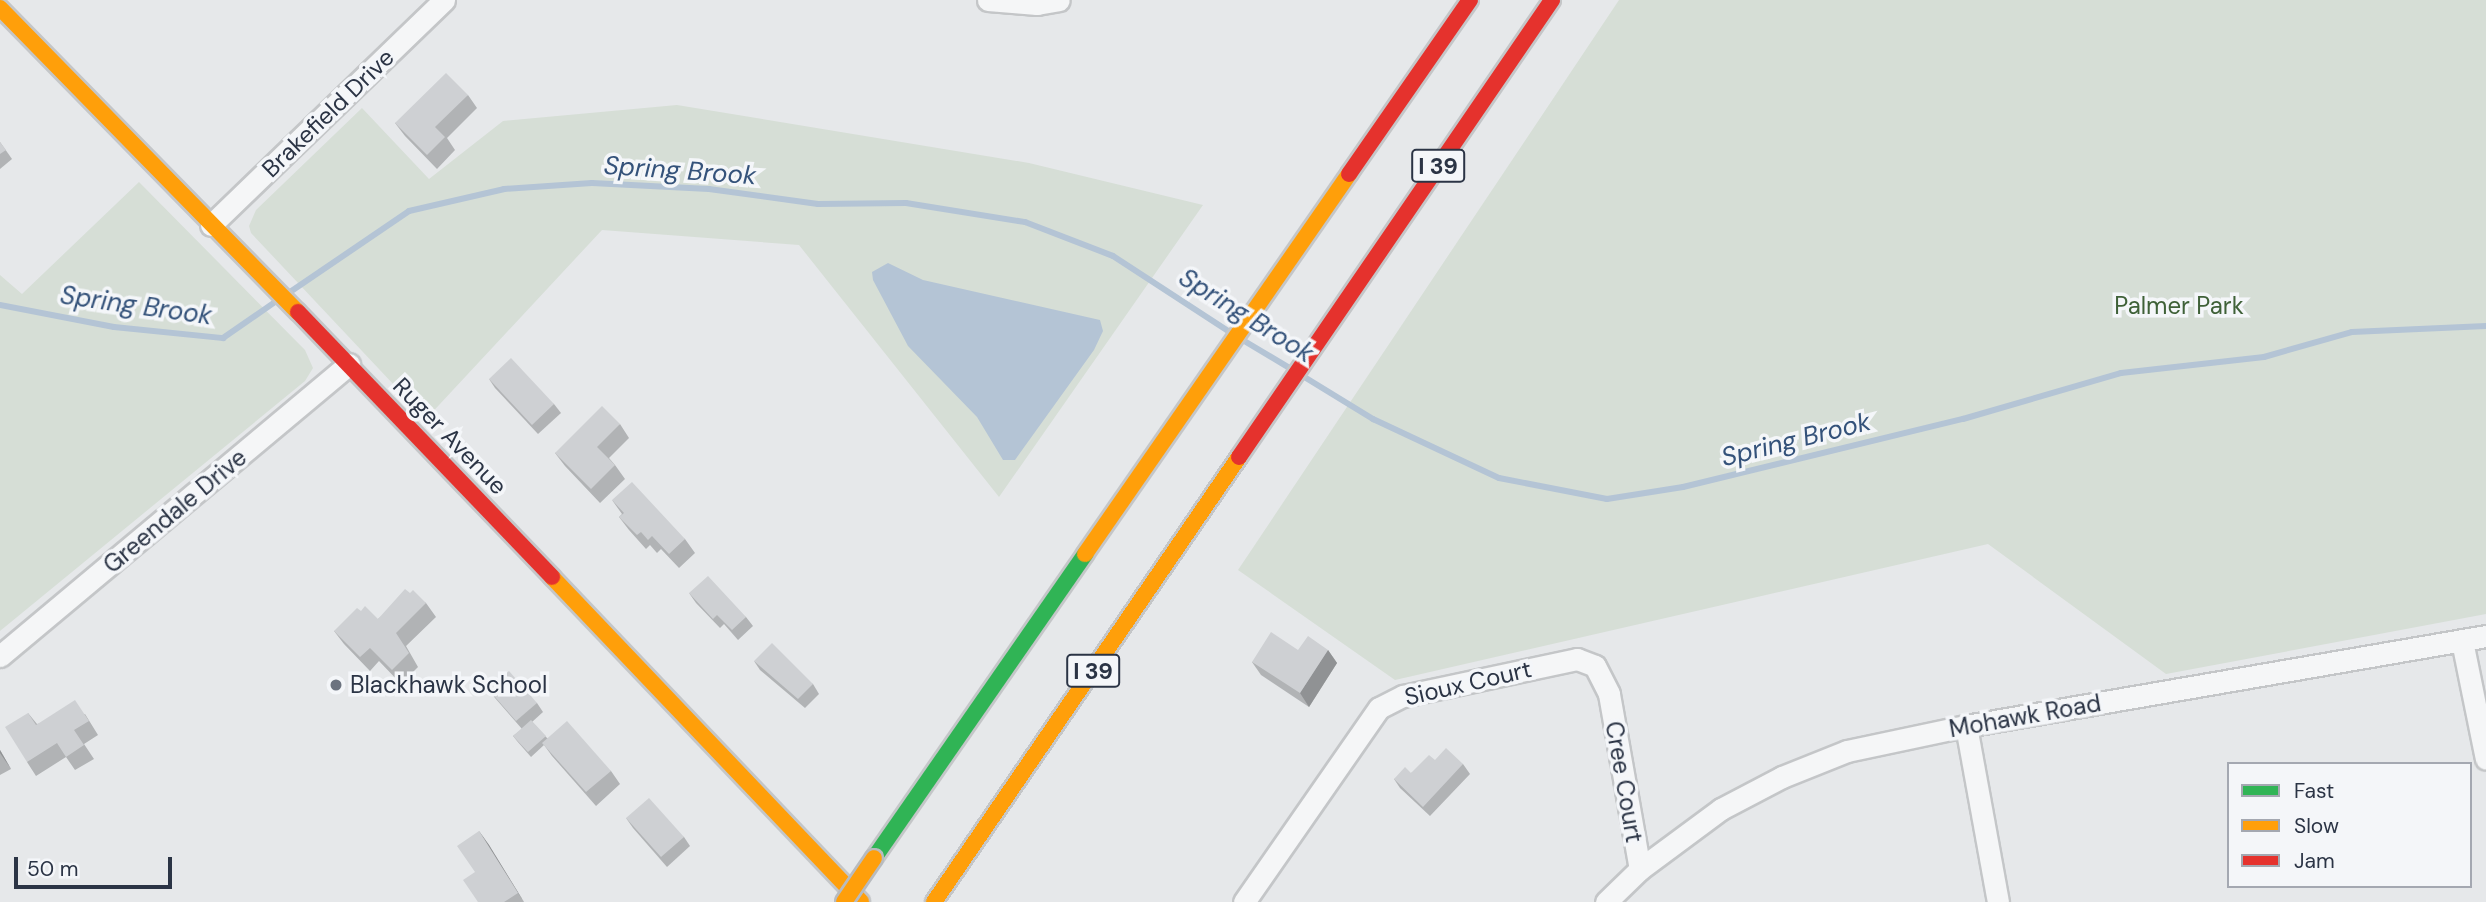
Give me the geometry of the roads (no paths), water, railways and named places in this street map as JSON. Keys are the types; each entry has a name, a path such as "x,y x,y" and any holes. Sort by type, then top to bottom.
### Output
{"main road":[{"name":"I 39","path":"844,902 1190,397 1470,0"},
{"name":"I 39","path":"934,902 1552,0"},
{"name":"Ruger Avenue","path":"0,8 349,364 861,902"}],"street":[{"name":"Brakefield Drive","path":"211,225 444,0"},
{"path":"988,0 1057,0"},
{"name":"Greendale Drive","path":"0,656 349,364"},
{"name":"Mohawk Road","path":"1606,902 1640,869 1721,808 1782,777 1847,751 1966,726 2486,636"},
{"path":"2462,641 2486,759"},
{"name":"Sioux Court","path":"1244,902 1364,724 1389,702 1577,659 1595,666 1609,694"},
{"name":"Cree Court","path":"1609,694 1640,869"},
{"path":"1966,726 1998,902"}],"water":[{"path":"888,263 923,280 1100,320 1103,331 1094,350 1015,460 1003,460 977,417 908,346 873,280 872,272"}],"waterway":[{"name":"Spring Brook","path":"290,292 409,211 504,189 592,183 709,189 818,204 906,203 1025,222 1113,256 1228,331"},
{"name":"Spring Brook","path":"0,305 114,327 223,338 275,302"},
{"name":"Spring Brook","path":"1306,378 1373,419 1499,478 1607,499 1683,487 1963,419 2121,373 2264,357 2352,332 2486,326"},
{"name":"Spring Brook","path":"1246,342 1288,367"}],"place":[{"name":"Blackhawk School","path":"336,685"}],"park label":[{"name":"Palmer Park","path":"2179,306"}]}
